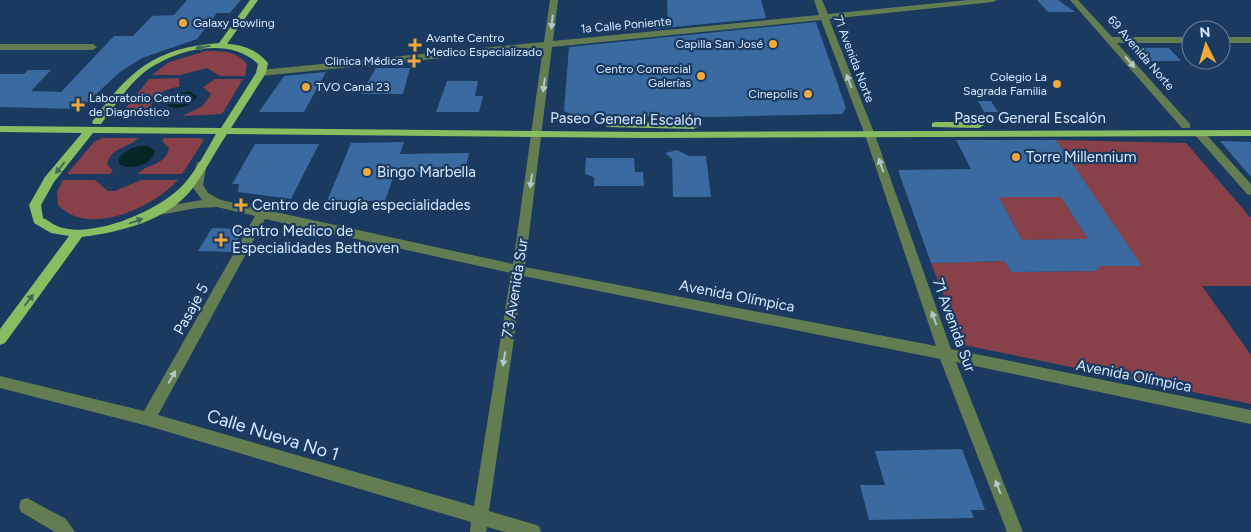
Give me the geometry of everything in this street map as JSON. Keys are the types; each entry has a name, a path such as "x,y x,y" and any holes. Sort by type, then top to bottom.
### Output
{"main road":[{"path":"222,45 254,0"},
{"path":"222,45 238,46 256,54 263,63 261,73 187,188 159,211 134,222 102,230 78,233 55,230 38,220 35,205 50,180 138,73 147,66 173,54 222,45"},
{"name":"Paseo General Escalón","path":"0,121 94,126 226,128 1251,133"},
{"name":"Paseo General Escalón","path":"0,129 94,126"},
{"name":"Paseo General Escalón","path":"868,131 1251,126"},
{"path":"0,339 78,233"}],"street":[{"name":"73 Avenida Sur","path":"479,525 518,270 550,44 554,0"},
{"name":"71 Avenida Norte","path":"818,0 868,131"},
{"name":"1a Calle Poniente","path":"261,73 993,0"},
{"name":"69 Avenida Norte","path":"1074,0 1112,40 1186,126"},
{"path":"1112,40 1181,40"},
{"path":"1231,40 1251,40"},
{"path":"0,48 93,47"},
{"name":"71 Avenida Sur","path":"868,131 946,355 1015,532"},
{"path":"1199,133 1251,191"},
{"name":"Avenida Olímpica","path":"202,164 198,189 204,196 218,203 262,214 518,270 1251,417"},
{"name":"Avenida Olímpica","path":"159,211 197,204 218,203"},
{"name":"Pasaje 5","path":"148,419 262,214"},
{"name":"Calle Nueva No 1","path":"0,382 148,419 479,525 533,532"},
{"path":"27,506 60,525 67,532"}],"shaded area":[{"path":"206,51 223,52 239,56 247,64 245,76 220,76 207,68 180,75 152,75 169,62"},
{"path":"179,78 179,87 166,90 154,99 151,108 158,113 156,116 121,114 149,79"},
{"path":"215,79 243,79 222,114 182,116 203,106 211,94 203,87"},
{"path":"189,91 197,96 191,103 178,108 166,104 170,96"},
{"path":"103,138 138,138 112,154 107,165 113,170 110,174 67,174 94,142"},
{"path":"164,138 200,138 204,140 182,174 138,174 160,161 167,154 169,148 162,141"},
{"path":"1056,140 1186,143 1251,218 1251,286 1202,286 1251,355 1251,404 964,345 931,263 1005,261 1011,272 1095,271 1101,266 1141,266"},
{"path":"140,146 148,146 155,150 154,155 146,163 135,167 119,164 119,158 128,150"},
{"path":"63,180 95,180 108,191 115,191 141,180 178,180 153,200 137,208 103,219 86,219 71,215 58,205 57,192"},
{"path":"999,197 1061,197 1088,239 1022,240"}],"building":[{"path":"187,0 241,0 230,13 217,13 197,39 142,58 120,72 80,109 0,107 0,74 24,74 28,70 51,70 31,91 61,92 114,36 133,36 152,16 174,15"},
{"path":"667,0 761,0 766,18 653,29 651,22 668,20"},
{"path":"1037,0 1058,0 1075,12 1048,12"},
{"name":"Centro Comercial Galerías","path":"816,22 846,108 842,114 713,117 573,115 564,111 569,47"},
{"path":"1137,48 1169,48 1181,61 1149,61"},
{"path":"376,68 410,68 403,94 361,94"},
{"path":"326,72 304,112 259,112 284,76"},
{"path":"447,81 478,81 475,96 483,96 479,112 436,112"},
{"path":"978,101 991,101 998,112 984,112"},
{"path":"956,140 1056,140 1142,266 1101,266 1095,271 1011,272 1005,261 931,263 898,170 971,169","holes":["999,197 1061,197 1088,239 1022,240"]},
{"path":"1220,141 1251,142 1251,177"},
{"name":"Bingo Marbella","path":"404,142 400,154 469,153 465,171 395,172 385,201 327,201 351,143"},
{"path":"255,144 319,144 291,199 238,192 239,184 232,184"},
{"path":"677,150 689,156 706,156 711,197 673,197 672,159 665,153"},
{"path":"586,158 634,158 635,172 643,172 644,186 594,186 594,177 585,174"},
{"name":"Centro Medico de Especialidades Bethoven","path":"212,228 244,229 231,252 198,251"},
{"path":"962,449 985,510 971,510 974,518 869,520 860,485 885,485 875,451"}],"place":[{"name":"Galaxy Bowling","path":"183,23"},
{"name":"Capilla San José","path":"773,44"},
{"name":"Avante Centro Medico Especializado","path":"415,45"},
{"name":"Clinica Médica","path":"414,61"},
{"name":"Centro Comercial Galerías","path":"701,76"},
{"name":"Colegio La Sagrada Familia","path":"1057,84"},
{"name":"TVO Canal 23","path":"306,87"},
{"name":"Cinepolis","path":"808,94"},
{"name":"Laboratorio Centro de Diagnóstico","path":"78,105"},
{"name":"Torre Millennium","path":"1016,157"},
{"name":"Bingo Marbella","path":"367,172"},
{"name":"Centro de cirugía especialidades","path":"241,205"},
{"name":"Centro Medico de Especialidades Bethoven","path":"221,240"}]}
